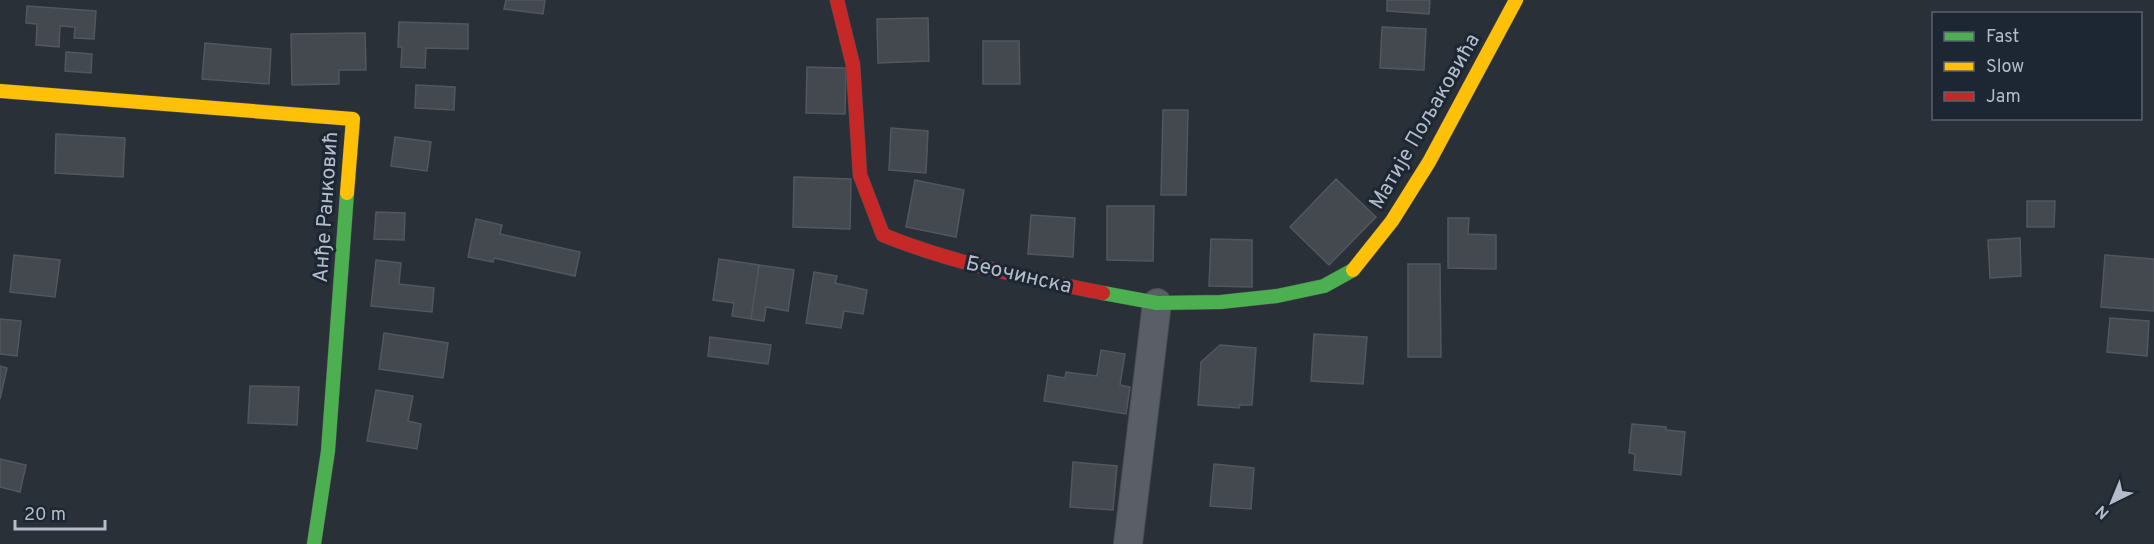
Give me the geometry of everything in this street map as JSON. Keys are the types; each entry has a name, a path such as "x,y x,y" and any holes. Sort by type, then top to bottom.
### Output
{"street":[{"name":"Беочинска","path":"837,0 853,65 860,175 883,234 920,250 1012,275 1157,303"},
{"name":"Матије Пољаковића","path":"1157,303 1221,302 1277,296 1324,286 1356,268 1392,221 1429,162 1516,0"},
{"name":"Анђе Ранковић","path":"0,92 353,119 328,451 314,544"},
{"path":"1128,544 1157,303"}],"building":[{"path":"506,0 545,0 543,14 504,9"},
{"path":"1387,0 1430,0 1429,14 1387,11"},
{"path":"27,6 96,11 94,39 74,38 75,27 60,26 59,47 36,45 37,24 26,23"},
{"path":"928,18 929,61 878,63 877,19"},
{"path":"399,22 468,24 468,49 426,48 425,68 401,67 402,47 398,47"},
{"path":"1382,27 1426,29 1424,70 1380,68"},
{"path":"365,33 366,70 339,70 339,84 292,85 291,34"},
{"path":"983,41 1019,41 1020,84 983,84"},
{"path":"205,43 271,49 269,84 202,79"},
{"path":"66,52 92,54 91,73 65,71"},
{"path":"807,67 846,68 845,114 806,113"},
{"path":"416,85 455,87 454,110 415,108"},
{"path":"1163,110 1188,110 1186,195 1161,195"},
{"path":"891,128 928,131 926,173 889,170"},
{"path":"56,134 125,138 123,177 55,173"},
{"path":"395,137 431,142 427,171 391,166"},
{"path":"794,177 851,179 850,229 793,227"},
{"path":"1336,179 1376,217 1329,265 1290,227"},
{"path":"915,180 964,190 956,237 906,227"},
{"path":"2027,201 2055,201 2054,227 2027,227"},
{"path":"1107,206 1154,206 1153,261 1107,260"},
{"path":"376,212 405,213 404,240 374,239"},
{"path":"1031,215 1075,218 1073,257 1028,254"},
{"path":"1448,218 1469,218 1468,234 1496,235 1496,269 1448,268"},
{"path":"476,219 502,225 500,234 580,252 575,276 494,258 493,262 468,257"},
{"path":"2020,238 2021,276 1990,278 1988,240"},
{"path":"1211,239 1252,240 1252,287 1209,286"},
{"path":"14,255 60,260 55,297 10,292"},
{"path":"2105,255 2154,259 2154,311 2101,307"},
{"path":"719,259 759,265 751,319 732,316 734,303 713,300"},
{"path":"376,260 401,263 399,284 434,288 432,312 371,306"},
{"path":"1408,264 1440,264 1441,357 1408,357"},
{"path":"759,265 794,270 788,311 766,307 764,321 751,319"},
{"path":"814,272 837,276 835,283 867,290 863,314 844,311 841,328 806,323"},
{"path":"2110,318 2149,321 2147,356 2107,352"},
{"path":"0,319 21,321 17,356 0,354"},
{"path":"384,333 448,343 443,378 379,369"},
{"path":"1314,334 1367,337 1363,384 1311,381"},
{"path":"710,337 771,345 768,364 708,356"},
{"path":"1220,345 1256,348 1252,405 1240,405 1239,408 1198,405 1201,362"},
{"path":"1101,350 1125,354 1120,385 1130,387 1126,414 1044,401 1048,375 1065,378 1066,372 1097,376"},
{"path":"0,366 7,368 0,399"},
{"path":"250,386 299,387 297,425 248,423"},
{"path":"376,390 413,396 408,421 421,424 417,449 367,441"},
{"path":"1632,424 1666,427 1666,430 1685,432 1681,475 1634,470 1635,454 1629,453"},
{"path":"0,459 26,465 20,492 0,487"},
{"path":"1073,462 1117,466 1113,510 1070,507"},
{"path":"1214,464 1254,468 1251,509 1210,506"}],"traffic: fast":[{"path":"314,544 328,451 347,193"},
{"path":"1103,293 1157,303 1221,302 1277,296 1324,286 1353,270"}],"traffic: slow":[{"path":"1353,270 1392,221 1429,162 1516,0"},
{"path":"0,91 353,119 347,193"}],"traffic: jam":[{"path":"837,0 853,65 860,175 883,235 964,262 1103,293"}]}
